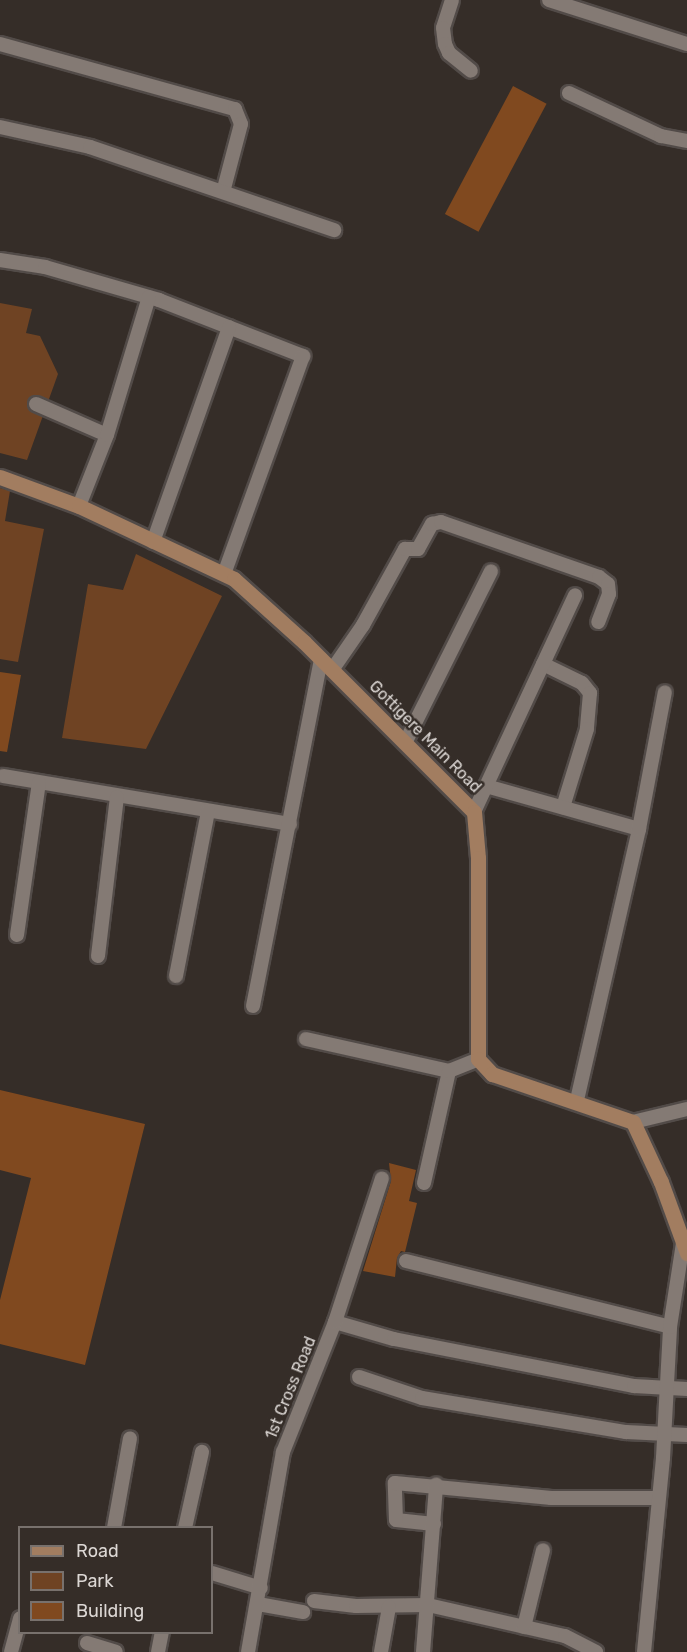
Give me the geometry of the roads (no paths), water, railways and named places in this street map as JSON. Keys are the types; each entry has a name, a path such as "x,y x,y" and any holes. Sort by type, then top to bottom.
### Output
{"street":[{"path":"452,0 443,28 445,44 471,71"},
{"path":"549,0 687,44"},
{"path":"0,44 235,109 242,124 223,192"},
{"path":"569,93 661,136 687,141"},
{"path":"0,128 90,147 334,231"},
{"path":"0,260 45,267 148,297 303,356 224,574"},
{"path":"79,506 106,435 148,297"},
{"path":"153,542 230,327"},
{"path":"36,404 106,435"},
{"name":"Gottigere Main Road","path":"0,477 79,506 234,579 326,664 474,812 478,858 478,1059"},
{"path":"253,1006 326,664 363,625 405,549 418,549 432,524 441,522 599,577 608,584 609,594 598,622"},
{"path":"405,743 491,571"},
{"path":"474,812 575,595"},
{"path":"543,664 582,683 590,693 587,729 563,807"},
{"path":"577,1100 639,829 665,692"},
{"path":"3,776 117,797 291,824"},
{"path":"17,935 39,783"},
{"path":"486,786 639,829"},
{"path":"98,956 117,797"},
{"path":"176,976 208,811"},
{"path":"306,1039 448,1071 478,1059 492,1074 577,1100 633,1122 687,1109"},
{"path":"424,1183 448,1071"},
{"path":"633,1122 661,1182 685,1248 670,1327 664,1435 644,1652"},
{"name":"1st Cross Road","path":"248,1652 283,1452 335,1322 382,1178"},
{"path":"406,1261 670,1327"},
{"path":"335,1322 406,1341 667,1390 687,1389"},
{"path":"359,1377 422,1398 478,1404 626,1432 687,1435"},
{"path":"114,1526 130,1438"},
{"path":"185,1526 202,1452"},
{"path":"434,1524 396,1520 395,1483 436,1485 552,1498 658,1498"},
{"path":"423,1652 436,1485"},
{"path":"524,1627 543,1550"},
{"path":"213,1573 261,1588"},
{"path":"314,1601 389,1607 428,1605 566,1636 596,1652"},
{"path":"258,1604 303,1612"},
{"path":"381,1652 389,1607"},
{"path":"10,1652 18,1625"},
{"path":"158,1652 162,1634"},
{"path":"87,1642 116,1652"}]}
